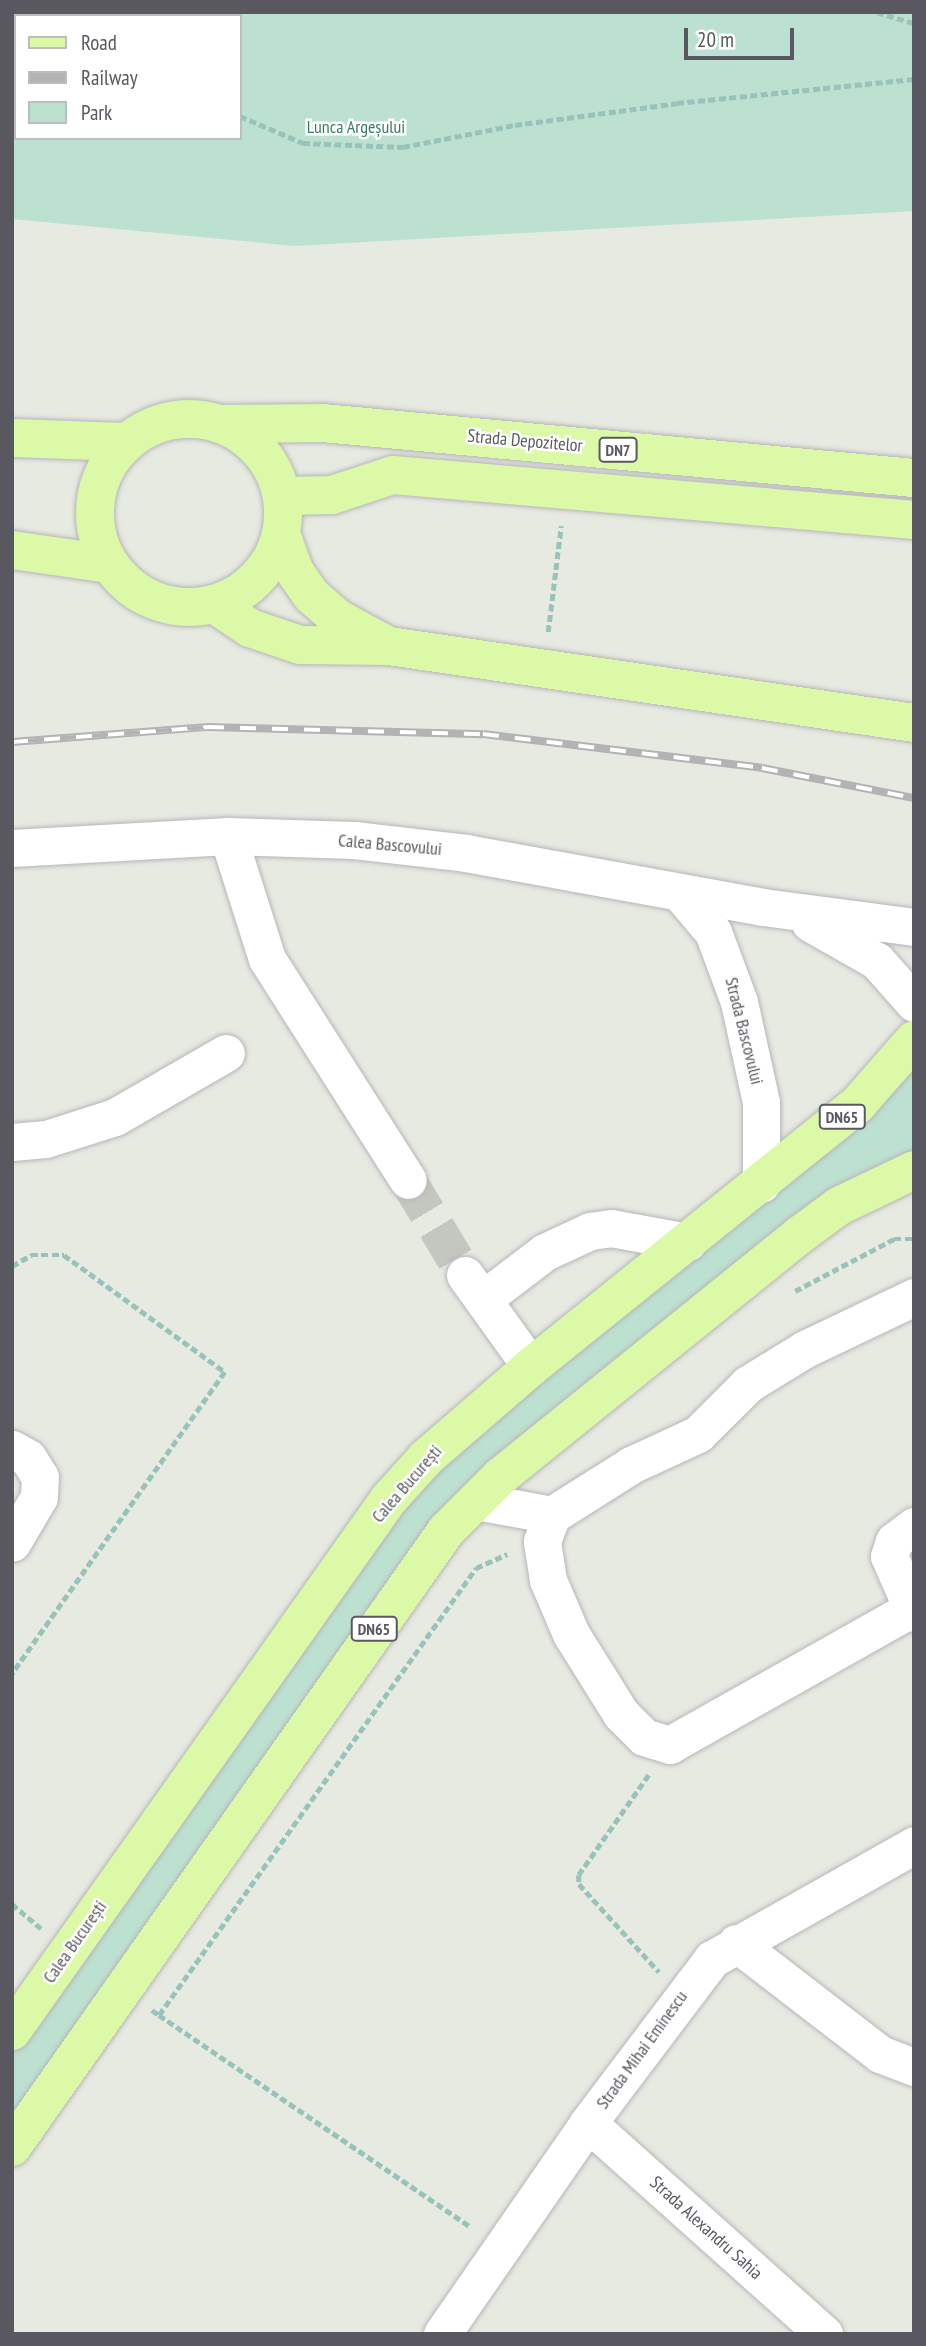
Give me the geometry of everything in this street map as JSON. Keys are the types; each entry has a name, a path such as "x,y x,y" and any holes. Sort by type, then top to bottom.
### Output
{"main road":[{"name":"DN7","path":"12,438 126,442 171,421 220,424"},
{"name":"Strada Depozitelor","path":"220,424 323,423 914,478"},
{"path":"126,442 109,463 96,500 98,540 109,564 129,587 155,601 184,607 214,604 257,578 272,558 281,534 282,496 260,452 220,424"},
{"path":"282,496 332,495 393,475 566,487 914,520"},
{"path":"281,534 295,572 312,596 337,618 389,646"},
{"path":"12,550 109,564"},
{"path":"214,604 250,628 280,640 326,647 389,646 914,723"},
{"name":"Calea București","path":"12,2031 390,1499 425,1458 531,1367 858,1104 914,1040"},
{"name":"DN65","path":"12,2147 422,1561 476,1500 801,1234 839,1206 914,1170"}],"street":[{"name":"Calea Bascovului","path":"12,848 228,836 354,840 466,853 763,907 914,927"},
{"path":"228,836 267,959 408,1180"},
{"name":"Strada Bascovului","path":"680,893 713,932 739,1002 761,1102 761,1184"},
{"name":"Calea Bascovului","path":"763,907 849,941 877,961 914,1003"},
{"path":"12,1142 46,1139 115,1117 226,1053"},
{"path":"531,1367 474,1287 566,1239 590,1231 611,1228 688,1242"},
{"path":"914,1297 805,1349 748,1384 698,1434 631,1465 552,1515 542,1541 548,1580 571,1634 621,1714 643,1737 670,1745 913,1611 889,1556 894,1541 914,1526"},
{"path":"12,1449 28,1458 40,1477 39,1497 12,1543"},
{"path":"476,1500 552,1515"},
{"name":"Strada Mihai Eminescu","path":"442,2334 588,2123 681,1996 712,1959 914,1844"},
{"path":"736,1943 880,2054 914,2067"},
{"name":"Strada Alexandru Sahia","path":"588,2123 824,2334"}],"path":[{"path":"877,12 914,23"},
{"path":"242,117 303,143 403,147 515,125 677,103 914,79"},
{"path":"544,668 566,487"},
{"path":"782,1298 894,1239 914,1239"},
{"path":"12,1266 31,1255 64,1255 225,1372 12,1674"},
{"path":"670,1745 579,1875 579,1884 681,1996"},
{"path":"159,2015 502,2248"}],"green space":[{"name":"Lunca Argeșului","path":"12,12 914,12 914,211 294,246 12,219"},
{"path":"914,1040 914,1170 501,1476 12,2148 12,2031 389,1499"}],"tunnel":[{"path":"408,1180 465,1275"}],"railway":[{"path":"12,742 208,727 483,734 762,768 914,798"}]}
